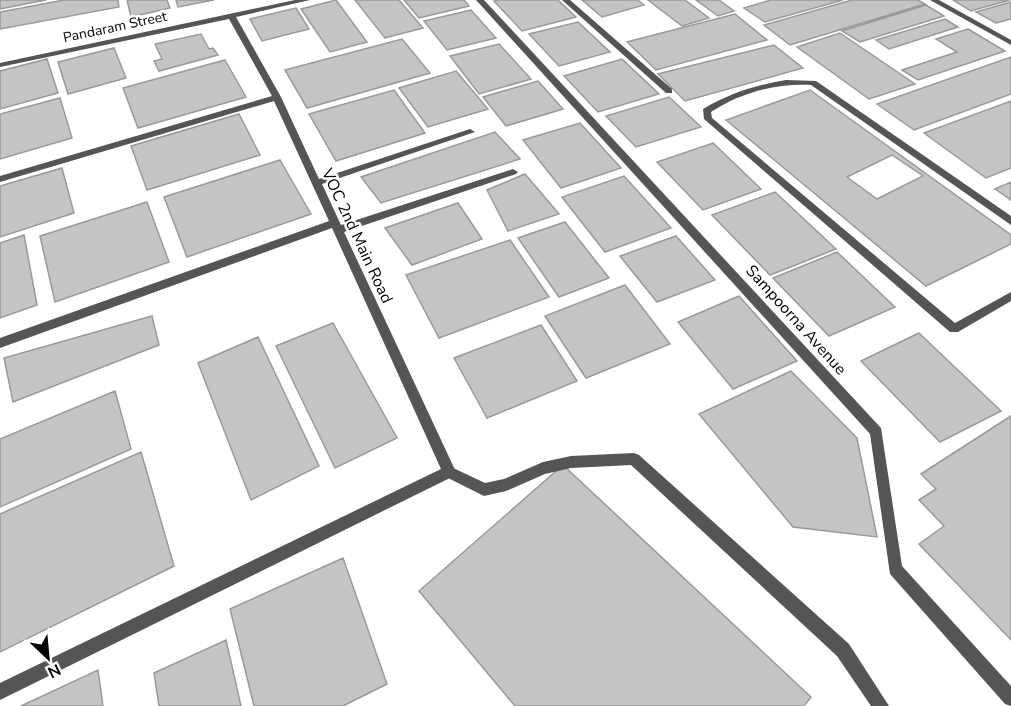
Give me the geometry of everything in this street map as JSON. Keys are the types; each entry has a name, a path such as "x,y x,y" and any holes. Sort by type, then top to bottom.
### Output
{"street":[{"name":"Pandaram Street","path":"0,65 306,0"},
{"name":"Sampoorna Avenue","path":"480,0 876,432 895,569 1011,698"},
{"path":"566,0 669,91"},
{"path":"934,0 1011,43"},
{"name":"VOC 2nd Main Road","path":"231,16 277,97 449,472"},
{"path":"1011,221 813,83 797,81 769,86 718,102 705,111 708,119 954,329 1011,296"},
{"path":"0,179 277,97"},
{"path":"316,183 470,132"},
{"path":"0,343 336,226 513,172"},
{"path":"0,692 449,472 484,489 506,485 543,468 571,462 633,459 843,650 881,706"}],"building":[{"path":"0,0 46,0 0,9"},
{"path":"64,0 118,0 119,7 0,29 0,12"},
{"path":"127,0 167,0 170,8 131,17"},
{"path":"176,0 214,0 178,7"},
{"path":"336,0 367,42 330,52 301,9"},
{"path":"355,0 399,0 423,28 385,38"},
{"path":"404,0 464,0 469,6 419,18"},
{"path":"558,0 576,17 522,31 494,1"},
{"path":"582,0 638,0 644,5 602,17"},
{"path":"648,0 685,0 709,18 682,26"},
{"path":"696,0 719,0 734,11 718,16"},
{"path":"771,0 843,0 765,22 744,8"},
{"path":"852,0 918,0 925,4 790,45 764,25"},
{"path":"953,0 1010,0 971,11"},
{"path":"1011,2 1011,19 996,23 976,12"},
{"path":"926,5 944,16 860,42 842,31"},
{"path":"296,8 309,29 262,41 250,19"},
{"path":"471,10 496,38 447,50 424,21"},
{"path":"735,14 767,40 656,70 627,42"},
{"path":"945,19 958,27 889,49 876,40"},
{"path":"578,22 610,52 559,66 529,34"},
{"path":"968,29 1005,51 918,80 902,70 957,52 936,39"},
{"path":"840,33 915,84 869,99 797,47"},
{"path":"201,34 209,49 213,48 218,55 159,71 154,61 162,59 155,44"},
{"path":"402,39 430,73 307,108 285,70"},
{"path":"499,44 531,79 479,94 450,56"},
{"path":"774,45 803,68 685,101 658,74"},
{"path":"114,48 126,78 68,94 58,62"},
{"path":"1011,57 1011,94 914,130 877,104"},
{"path":"47,59 58,93 0,109 0,71"},
{"path":"622,59 659,94 598,112 564,76"},
{"path":"225,60 246,97 138,128 123,88"},
{"path":"456,71 488,109 428,127 399,88"},
{"path":"538,81 563,109 506,126 483,97"},
{"path":"394,90 425,133 336,161 309,114"},
{"path":"810,90 1011,235 1011,244 926,286 726,120","holes":["892,155 923,176 877,199 847,177"]},
{"path":"669,97 701,127 636,147 606,116"},
{"path":"60,98 72,138 0,159 0,114"},
{"path":"1011,101 1011,168 986,178 924,133"},
{"path":"239,114 260,155 147,190 131,146"},
{"path":"580,123 621,168 561,188 523,140"},
{"path":"495,132 520,159 381,203 361,177"},
{"path":"713,143 761,189 703,210 657,162"},
{"path":"280,160 311,214 187,257 164,197"},
{"path":"62,168 74,213 0,237 0,186"},
{"path":"525,174 559,214 508,231 487,190"},
{"path":"624,176 671,228 605,252 562,197"},
{"path":"1011,182 1011,200 995,189"},
{"path":"775,192 836,249 770,275 712,215"},
{"path":"147,202 169,262 55,302 40,236"},
{"path":"458,203 482,239 412,265 385,228"},
{"path":"565,222 609,278 559,297 518,238"},
{"path":"24,235 37,305 0,318 0,243"},
{"path":"676,236 715,280 657,302 620,256"},
{"path":"510,240 549,297 439,338 406,275"},
{"path":"837,252 895,307 829,336 773,278"},
{"path":"625,285 670,344 586,378 545,316"},
{"path":"739,296 797,361 733,389 678,322"},
{"path":"152,316 159,345 13,402 4,358"},
{"path":"333,323 397,438 335,468 276,346"},
{"path":"541,325 577,381 487,418 454,358"},
{"path":"919,333 1001,411 940,442 861,361"},
{"path":"258,337 319,466 251,500 198,363"},
{"path":"791,371 857,438 877,537 793,527 699,414"},
{"path":"115,391 131,449 0,507 0,439"},
{"path":"1011,416 1011,640 919,544 944,526 919,500 936,489 921,474"},
{"path":"141,452 174,566 0,652 0,514"},
{"path":"563,465 811,697 804,706 515,706 419,591"},
{"path":"343,558 387,684 343,706 254,706 230,609"},
{"path":"226,640 241,706 159,706 154,673"},
{"path":"98,670 103,706 21,706"}]}
